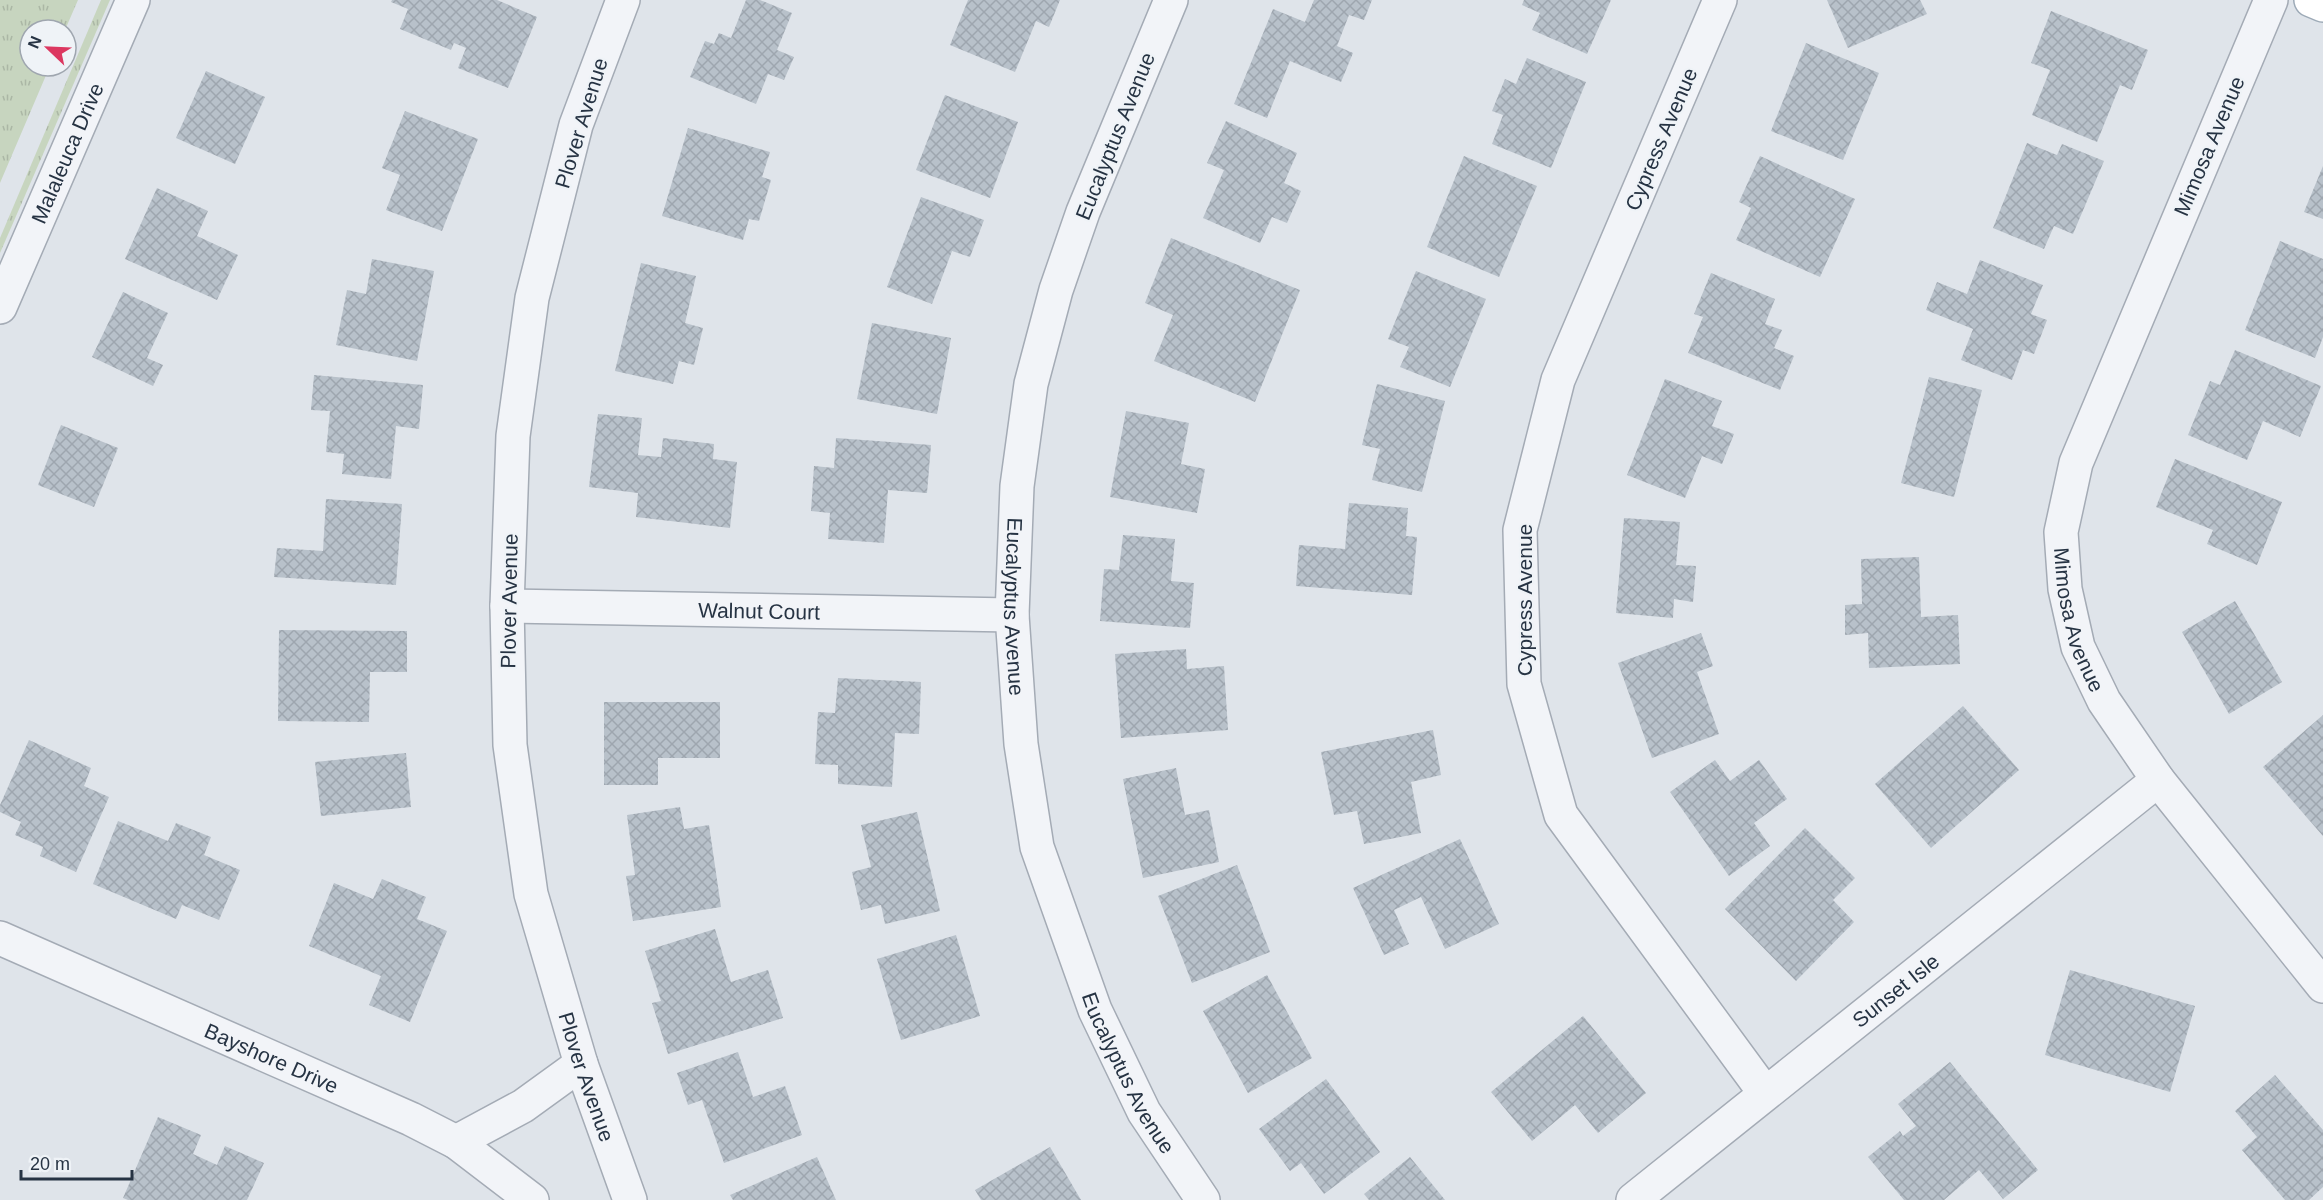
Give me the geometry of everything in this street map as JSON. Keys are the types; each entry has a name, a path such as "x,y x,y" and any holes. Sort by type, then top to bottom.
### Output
{"main road":[{"path":"2311,0 2323,5"}],"street":[{"name":"Malaleuca Drive","path":"0,307 134,0"},
{"name":"Plover Avenue","path":"622,0 576,125 532,298 513,436 507,606 510,745 531,894 581,1064 630,1200"},
{"name":"Eucalyptus Avenue","path":"1171,0 1083,212 1056,290 1031,384 1017,486 1012,615 1021,744 1037,847 1095,1010 1144,1112 1203,1200"},
{"name":"Cypress Avenue","path":"1720,0 1558,380 1520,530 1524,684 1561,815 1765,1093"},
{"name":"Mimosa Avenue","path":"2271,0 2076,463 2061,532 2065,589 2078,647 2104,701 2158,780 2323,986"},
{"name":"Walnut Court","path":"507,606 1012,615"},
{"name":"Sunset Isle","path":"1633,1200 2158,780"},
{"name":"Bayshore Drive","path":"0,939 411,1119 456,1142 532,1200"},
{"path":"456,1142 523,1106 581,1064"}],"green space":[{"path":"0,0 78,0 70,18 18,18 18,78 45,78 0,183"},
{"path":"101,0 110,0 78,74 78,54"},
{"path":"68,78 76,78 0,253 0,238"}],"building":[{"path":"392,0 497,0 537,17 508,88 458,68 466,48 454,43 451,50 400,29 408,9 391,2"},
{"path":"746,0 760,0 792,13 777,50 794,57 784,80 768,74 756,104 690,77 705,41 714,44 719,33 731,38"},
{"path":"968,0 1060,0 1049,27 1036,21 1015,72 950,45"},
{"path":"1314,0 1372,0 1364,20 1349,15 1337,46 1353,53 1341,82 1290,61 1267,118 1234,104 1273,9 1305,22"},
{"path":"1524,0 1611,0 1587,54 1532,30 1540,13 1522,5"},
{"path":"1827,0 1920,0 1927,14 1848,48"},
{"path":"2051,11 2148,50 2132,90 2120,85 2097,142 2032,115 2050,70 2031,63"},
{"path":"1806,43 1879,73 1843,160 1771,131"},
{"path":"1527,58 1586,82 1551,168 1492,144 1503,115 1492,111 1505,79 1516,84"},
{"path":"206,71 265,97 235,164 176,138"},
{"path":"945,95 1018,122 990,198 916,170"},
{"path":"405,111 478,139 442,231 386,210 400,175 382,168"},
{"path":"1226,121 1297,153 1284,183 1301,191 1287,223 1272,217 1260,243 1203,218 1224,170 1207,163"},
{"path":"688,128 770,152 762,177 771,180 759,221 749,219 743,240 662,216"},
{"path":"2027,143 2057,155 2062,144 2104,161 2073,234 2054,226 2044,249 1993,228"},
{"path":"1464,156 1537,186 1499,277 1427,247"},
{"path":"1760,156 1855,199 1820,277 1736,240 1751,208 1739,202"},
{"path":"2323,166 2323,219 2304,212"},
{"path":"157,188 208,211 197,236 238,255 217,300 125,259"},
{"path":"921,197 984,220 970,257 952,251 932,304 887,287"},
{"path":"1171,238 1300,290 1255,402 1154,361 1173,315 1145,303"},
{"path":"2280,241 2323,259 2323,337 2315,358 2245,330"},
{"path":"372,259 434,271 417,361 336,345 347,290 366,294"},
{"path":"1980,260 2043,285 2031,314 2047,320 2034,354 2023,350 2012,380 1961,360 1973,329 1926,310 1937,282 1967,294"},
{"path":"641,263 696,276 685,323 703,328 694,365 679,361 673,384 615,371"},
{"path":"1416,271 1486,299 1450,387 1400,367 1409,347 1388,339"},
{"path":"1711,273 1775,299 1765,324 1782,330 1774,348 1794,356 1780,390 1688,353 1703,317 1694,314"},
{"path":"123,292 168,313 147,358 163,365 153,386 92,357"},
{"path":"872,323 951,338 937,414 857,399"},
{"path":"2235,350 2321,386 2300,437 2263,421 2247,460 2188,435 2210,381 2220,385"},
{"path":"314,375 423,385 419,429 396,426 391,479 342,474 344,454 326,452 330,411 311,410"},
{"path":"1929,377 1982,390 1954,497 1901,483"},
{"path":"1665,379 1722,401 1712,426 1734,434 1722,464 1702,456 1685,498 1627,475"},
{"path":"1377,384 1445,401 1422,492 1372,480 1380,449 1362,445"},
{"path":"1126,411 1189,423 1181,464 1205,469 1197,513 1110,497"},
{"path":"598,414 642,418 638,455 661,457 663,438 714,444 713,459 737,462 730,528 636,517 638,493 589,487"},
{"path":"61,425 118,448 94,507 38,485"},
{"path":"836,438 931,445 927,493 888,490 884,543 828,539 830,513 811,511 814,466 834,468"},
{"path":"2175,459 2282,502 2257,565 2207,544 2213,530 2156,507"},
{"path":"326,499 402,504 396,585 274,577 277,548 323,551"},
{"path":"1349,503 1408,508 1406,536 1417,537 1412,595 1296,586 1299,545 1345,549"},
{"path":"1624,518 1680,522 1676,565 1696,566 1693,602 1674,599 1673,618 1616,613"},
{"path":"1123,535 1175,539 1171,581 1194,583 1190,628 1100,621 1104,569 1119,570"},
{"path":"1919,557 1921,617 1958,615 1960,664 1869,668 1868,633 1845,635 1845,605 1862,604 1861,559"},
{"path":"2235,601 2282,682 2229,714 2182,632"},
{"path":"279,630 407,631 407,672 370,672 369,722 278,721"},
{"path":"1701,633 1713,666 1697,672 1719,734 1652,758 1618,663"},
{"path":"1186,649 1187,669 1224,666 1228,730 1121,738 1115,654"},
{"path":"838,678 921,682 919,734 895,733 892,787 838,784 838,765 815,764 818,712 835,713"},
{"path":"604,702 720,702 720,758 658,758 658,785 604,785"},
{"path":"1963,706 2019,770 1931,848 1875,784"},
{"path":"2323,715 2323,836 2263,767"},
{"path":"1433,730 1441,775 1411,782 1421,833 1364,844 1357,811 1334,815 1321,752"},
{"path":"29,740 91,768 84,786 109,797 76,872 40,856 43,847 15,835 21,822 0,812 0,805"},
{"path":"406,753 411,807 321,816 315,762"},
{"path":"1715,760 1730,781 1759,760 1787,799 1754,823 1770,846 1729,876 1670,792"},
{"path":"1176,768 1185,815 1209,810 1219,862 1143,878 1123,779"},
{"path":"680,807 684,829 709,825 721,907 633,921 626,876 635,875 627,815"},
{"path":"917,812 940,911 885,924 881,905 861,910 852,872 871,867 861,825"},
{"path":"118,821 168,841 176,823 211,837 204,855 240,870 219,920 182,905 176,919 93,884"},
{"path":"1805,828 1855,878 1833,900 1854,922 1796,981 1725,909"},
{"path":"1460,839 1499,924 1445,949 1421,897 1394,910 1409,944 1384,955 1353,888"},
{"path":"1237,865 1270,952 1192,983 1158,896"},
{"path":"382,879 426,897 417,919 447,931 410,1022 369,1005 381,976 309,946 334,883 373,899"},
{"path":"715,929 731,982 768,970 783,1018 668,1054 652,1003 661,1001 645,951"},
{"path":"956,935 980,1016 901,1040 877,959"},
{"path":"2070,970 2195,1006 2170,1092 2045,1055"},
{"path":"1267,975 1312,1058 1248,1093 1203,1011"},
{"path":"1583,1016 1646,1093 1598,1133 1575,1105 1532,1141 1491,1092"},
{"path":"738,1052 753,1097 785,1086 802,1135 724,1163 702,1100 688,1105 677,1073"},
{"path":"1950,1062 2038,1170 2003,1199 1979,1170 1944,1200 1904,1200 1868,1157 1900,1131 1903,1136 1916,1126 1898,1104"},
{"path":"2275,1075 2323,1130 2323,1187 2309,1200 2285,1200 2242,1150 2257,1137 2235,1111"},
{"path":"1326,1079 1380,1152 1324,1194 1301,1163 1290,1171 1259,1129"},
{"path":"158,1117 201,1135 193,1154 217,1165 225,1146 264,1163 247,1200 128,1200 123,1198"},
{"path":"1050,1147 1081,1200 981,1200 975,1190"},
{"path":"817,1157 836,1200 733,1200 730,1195"},
{"path":"1410,1157 1445,1200 1369,1200 1364,1194"}]}
